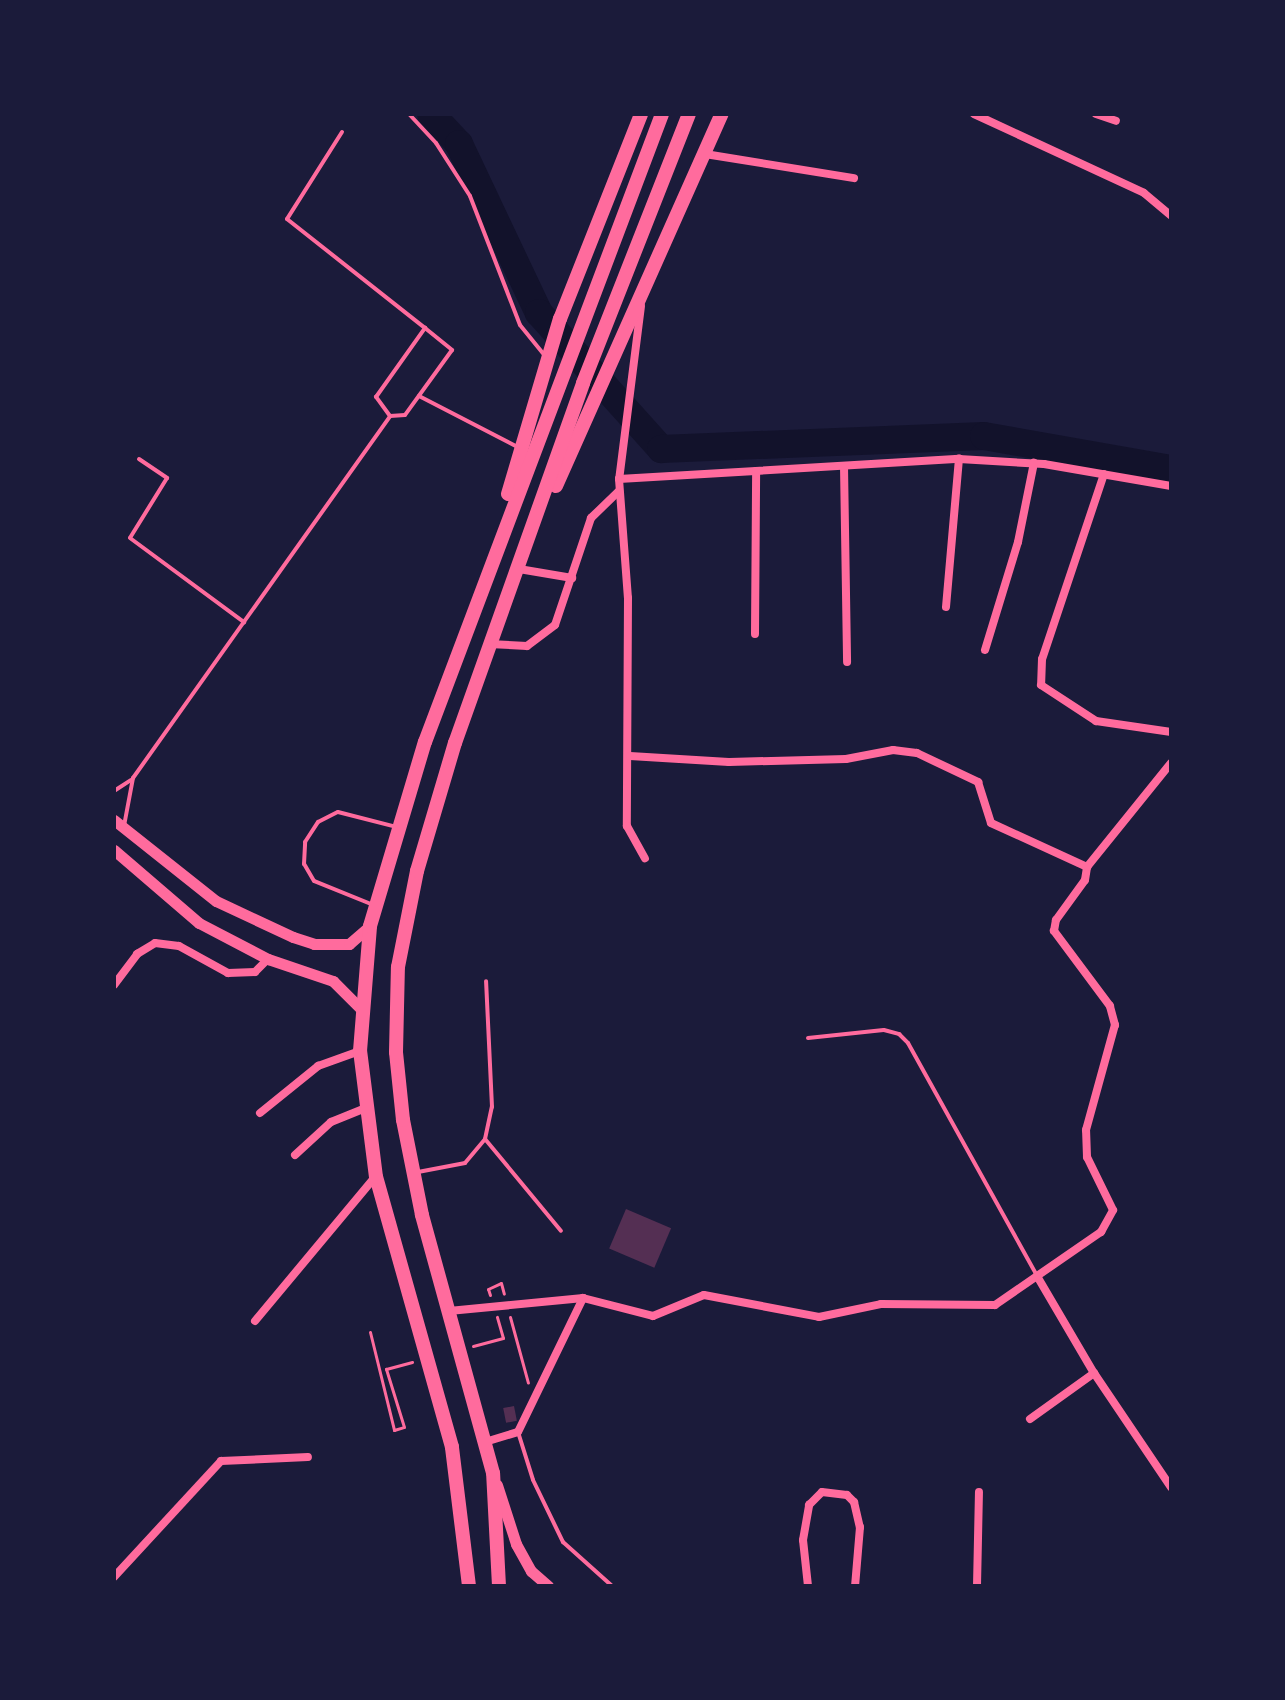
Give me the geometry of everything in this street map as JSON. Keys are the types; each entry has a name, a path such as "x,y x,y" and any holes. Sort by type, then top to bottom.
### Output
{"highway":[{"path":"489,567 520,448 560,319 639,114"},
{"path":"469,1586 452,1447 376,1177 360,1051 360,1008 370,926 399,828 489,567 662,114"},
{"path":"519,569 583,383 689,114"},
{"path":"499,1586 493,1473 412,1173 396,1052 398,967 417,871 489,644 519,569 722,114"}],"street":[{"path":"974,114 1144,193 1171,216"},
{"path":"1096,114 1116,121"},
{"path":"705,154 854,178"},
{"path":"644,292 627,388 619,491 628,598 630,756 627,826 645,858"},
{"path":"619,479 959,459 1034,463 1171,486"},
{"path":"946,607 959,459"},
{"path":"985,650 1015,553 1034,463"},
{"path":"844,466 847,662"},
{"path":"755,634 756,471"},
{"path":"1104,474 1042,659 1041,685 1096,721 1171,732"},
{"path":"489,644 527,646 542,639 555,625 591,518 619,491"},
{"path":"519,569 572,578"},
{"path":"630,756 729,762 846,759 893,750 917,753 978,782 991,823 1087,867"},
{"path":"449,1311 583,1298 653,1316 704,1295 819,1317 881,1304 995,1305 1101,1232 1113,1210 1087,1157 1086,1130 1115,1025 1110,1006 1054,931 1056,920 1085,880 1087,867 1171,763"},
{"path":"114,820 216,901 293,937 314,944 349,944 370,926"},
{"path":"114,850 199,923 268,959 333,981 360,1008"},
{"path":"114,985 137,954 155,943 179,946 228,973 255,972 268,959"},
{"path":"260,1113 318,1066 360,1051"},
{"path":"295,1155 331,1122 366,1108"},
{"path":"255,1321 376,1177"},
{"path":"1037,1276 1094,1373 1171,1487"},
{"path":"485,1442 518,1432 583,1298"},
{"path":"1030,1419 1094,1373"},
{"path":"114,1577 221,1461 308,1457"},
{"path":"493,1473 516,1544 531,1571 548,1586"},
{"path":"808,1586 805,1529 809,1505 822,1492 847,1495 854,1502 860,1527 855,1586"},
{"path":"977,1586 979,1492"}],"lane":[{"path":"409,114 436,143 470,196 520,325 548,360"},
{"path":"342,132 287,219 452,350 405,415 390,416"},
{"path":"390,416 376,397 425,328"},
{"path":"419,396 520,448"},
{"path":"114,791 133,778 390,416"},
{"path":"139,459 167,478 130,538 244,622"},
{"path":"124,829 133,778"},
{"path":"375,906 314,881 304,864 305,842 318,822 338,812 368,816 399,828"},
{"path":"412,1173 465,1163 485,1139 492,1107 486,981"},
{"path":"808,1038 884,1030 899,1034 1037,1276"},
{"path":"485,1139 561,1231"},
{"path":"518,1432 533,1480 563,1542 612,1586"}],"path":[{"path":"501,1283 529,1387"},
{"path":"370,1332 394,1430 404,1427 386,1369"}],"building":[{"path":"626,1209 671,1228 654,1268 609,1249"},
{"path":"514,1406 517,1421 506,1423 503,1408"}],"waterway":[{"path":"431,114 459,144 539,313 661,449 984,436 1171,469"}]}
